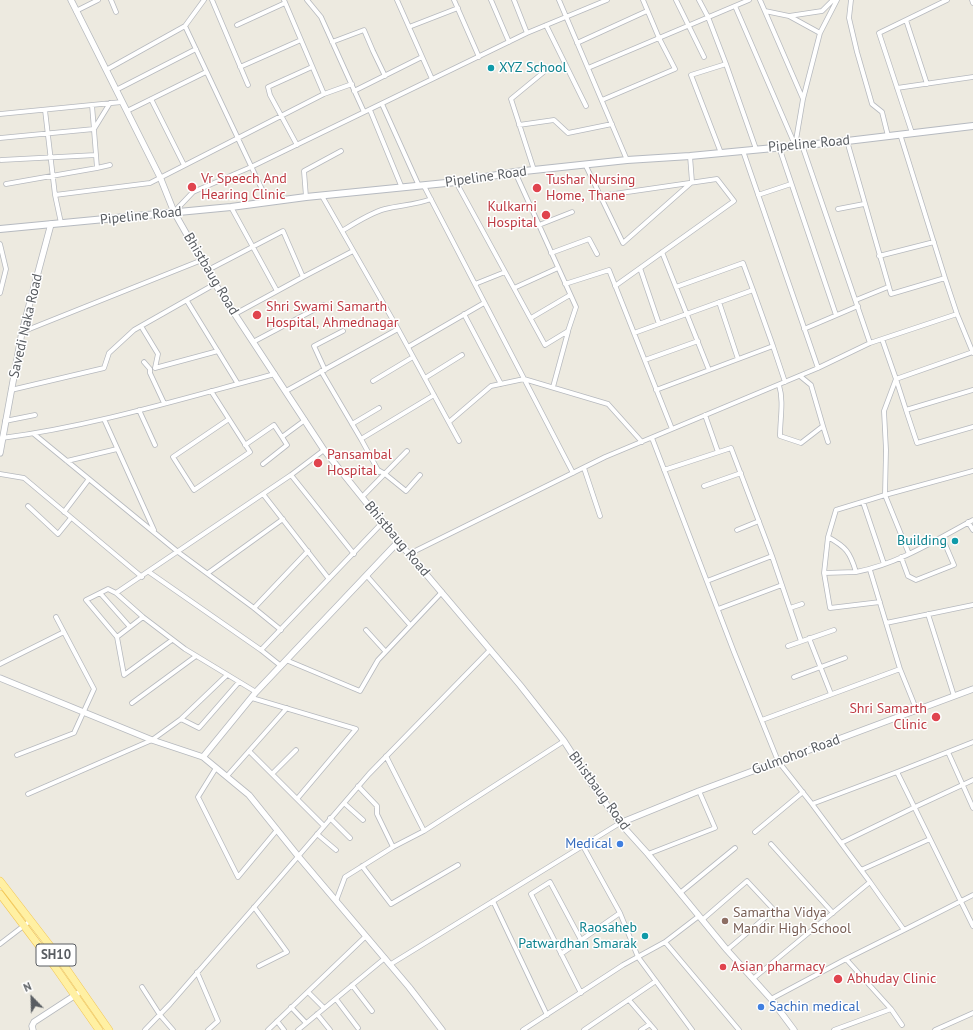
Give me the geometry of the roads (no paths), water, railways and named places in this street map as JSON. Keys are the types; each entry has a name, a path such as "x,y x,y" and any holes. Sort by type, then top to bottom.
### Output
{"main road":[{"name":"Pipeline Road","path":"0,229 231,207 306,197 422,186 515,172 585,164 690,156 847,141 973,126"},
{"name":"SH10","path":"0,881 74,996 99,1030"},
{"name":"SH10","path":"0,894 54,951 81,992 109,1030"}],"street":[{"name":"Bhistbaug Road","path":"71,0 160,177 174,212 216,284 324,450 382,523 520,685 564,741 591,783 620,823 648,854 727,950 754,978 794,1030"},
{"path":"76,11 98,0"},
{"path":"111,0 116,12"},
{"path":"106,70 185,26 204,0"},
{"path":"212,0 248,85"},
{"path":"307,0 321,17 364,112"},
{"path":"398,0 432,80"},
{"path":"454,0 479,57"},
{"path":"491,0 509,42"},
{"path":"514,0 527,33"},
{"path":"559,0 627,160"},
{"path":"174,212 193,192 251,167 527,33 600,1 607,0"},
{"path":"602,100 675,69 659,38 643,0"},
{"path":"676,0 704,57"},
{"path":"699,0 708,17 726,64 756,149"},
{"path":"588,68 735,6 743,1 749,0"},
{"path":"760,0 803,99"},
{"path":"789,16 822,11 833,0"},
{"path":"795,146 803,99 820,33 837,0"},
{"path":"851,0 849,18 857,52 872,104 882,112 888,136"},
{"path":"912,133 879,33 947,0"},
{"path":"237,25 285,1 324,94"},
{"path":"735,6 795,146"},
{"path":"409,27 458,8"},
{"path":"577,43 647,10"},
{"path":"765,11 789,16 820,33"},
{"path":"906,20 927,84"},
{"path":"546,25 586,106"},
{"path":"185,26 268,202"},
{"path":"332,42 364,30 372,51 385,76"},
{"path":"240,67 301,40"},
{"path":"116,90 196,49"},
{"path":"354,91 422,57"},
{"path":"721,153 691,75 726,64"},
{"path":"297,145 280,116 270,95 268,87 312,67"},
{"path":"534,170 511,100 545,71"},
{"path":"127,111 206,72"},
{"path":"897,88 973,77"},
{"path":"55,195 150,183 324,94 352,84"},
{"path":"151,99 184,165"},
{"path":"0,114 122,102"},
{"path":"94,129 110,103"},
{"path":"382,104 422,186 431,199 573,473"},
{"path":"92,105 96,168"},
{"path":"45,110 55,195 61,223"},
{"path":"370,110 402,188"},
{"path":"519,125 554,120 568,134 612,124"},
{"path":"0,138 48,135 94,129"},
{"path":"896,379 973,353 957,314 945,278 900,134"},
{"path":"847,141 891,294 945,278"},
{"path":"802,145 870,343"},
{"path":"780,147 791,184 836,315"},
{"path":"306,197 304,171 341,151"},
{"path":"743,151 818,368"},
{"path":"1,160 96,155"},
{"path":"690,156 692,182"},
{"path":"585,164 622,243 692,182"},
{"path":"6,184 110,166"},
{"path":"515,172 576,307 553,387"},
{"path":"600,196 717,179 734,201 616,286"},
{"path":"456,182 545,345 568,331"},
{"path":"758,195 791,184"},
{"path":"322,196 414,357 459,441"},
{"path":"342,231 384,209 421,203 431,199"},
{"path":"838,209 864,204"},
{"path":"231,207 277,291"},
{"path":"539,225 572,212"},
{"name":"Savedi Naka Road","path":"0,449 22,332 51,224"},
{"path":"208,270 282,231 303,277"},
{"path":"551,253 589,239 597,254"},
{"path":"879,256 934,242"},
{"path":"0,244 6,269 0,293"},
{"path":"235,314 353,251"},
{"path":"662,252 709,370"},
{"path":"22,332 202,260"},
{"path":"676,287 743,263 785,382"},
{"path":"514,288 558,268"},
{"path":"640,268 659,324"},
{"path":"565,284 609,270 672,429"},
{"path":"475,284 505,272"},
{"path":"11,390 104,368 109,353 134,330 216,284"},
{"path":"856,300 888,287"},
{"path":"634,333 753,290"},
{"path":"531,318 570,295"},
{"path":"187,301 238,384"},
{"path":"408,347 484,302"},
{"path":"719,302 738,359"},
{"path":"253,342 323,305"},
{"path":"804,329 858,306"},
{"path":"464,314 501,384"},
{"path":"409,554 573,473 642,442 800,376 870,343 957,314"},
{"path":"141,326 158,354 155,368"},
{"path":"286,391 398,329"},
{"path":"343,331 314,346 323,370 378,470 406,491 420,475"},
{"path":"882,339 917,443 973,426"},
{"path":"645,360 698,341"},
{"path":"656,390 773,346"},
{"path":"150,369 218,351"},
{"path":"425,378 462,355"},
{"path":"373,381 414,357"},
{"path":"144,362 150,369 150,373 164,403"},
{"path":"2,438 34,434 104,419 275,374"},
{"path":"800,376 811,385 828,442"},
{"path":"449,422 491,386 524,379 608,404 642,442"},
{"path":"896,379 884,411 886,450 885,495 909,554"},
{"path":"779,384 782,395 780,436 801,443 823,426"},
{"path":"906,410 973,390"},
{"path":"211,391 229,419 245,445 250,452 194,490 173,457 229,419"},
{"path":"361,439 434,395"},
{"path":"352,424 379,408"},
{"path":"139,410 155,445"},
{"path":"705,415 718,452"},
{"path":"5,421 35,416"},
{"path":"104,419 154,532"},
{"path":"282,437 305,420"},
{"path":"245,445 274,425 287,445 263,464"},
{"path":"34,434 178,552 208,573 281,630"},
{"path":"652,438 778,761 812,804 904,930"},
{"path":"664,470 731,448 772,556 801,641"},
{"path":"67,461 117,449"},
{"path":"116,593 142,577 291,475 324,450"},
{"path":"362,497 407,451"},
{"path":"584,468 600,516"},
{"path":"880,602 830,608 824,573 828,537 836,510 973,471"},
{"path":"704,486 741,473"},
{"path":"0,474 24,478 142,577"},
{"path":"291,475 354,554"},
{"path":"64,512 89,478"},
{"path":"263,494 329,578"},
{"path":"863,502 884,564"},
{"path":"28,506 58,534 71,518"},
{"path":"208,573 283,519"},
{"path":"824,573 870,570 909,554 973,520"},
{"path":"737,530 759,521"},
{"path":"968,522 973,530"},
{"path":"261,650 382,523"},
{"path":"828,537 839,543 849,553 856,572"},
{"path":"901,557 908,576 916,580 954,565 942,537"},
{"path":"203,757 256,692 398,542"},
{"path":"254,608 308,551"},
{"path":"707,581 772,556"},
{"path":"870,570 900,668 917,711"},
{"path":"148,572 282,666"},
{"path":"367,576 410,625"},
{"path":"718,609 782,585"},
{"path":"172,640 124,675 117,637 86,600 108,589 116,593 142,617 172,640 256,692"},
{"path":"286,660 360,691 385,651 442,592"},
{"path":"100,593 130,627"},
{"path":"790,608 802,604"},
{"path":"886,622 973,605"},
{"path":"928,614 954,696"},
{"path":"17,755 74,733 94,689 56,617"},
{"path":"117,637 142,617"},
{"path":"366,630 385,651"},
{"path":"788,646 834,630"},
{"path":"0,664 64,632"},
{"path":"809,638 831,694"},
{"path":"145,1030 160,1015 358,786 490,650"},
{"path":"132,703 196,656"},
{"path":"794,677 846,658"},
{"path":"762,720 900,668"},
{"path":"28,794 152,740 180,719 227,675"},
{"path":"0,678 152,740 203,757 227,776 249,795 298,856 391,964 442,1030"},
{"path":"180,719 199,728 239,682"},
{"name":"Gulmohor Road","path":"620,823 699,790 917,711 973,689"},
{"path":"252,698 356,729 297,799"},
{"path":"227,776 288,708"},
{"path":"336,901 345,877 393,846 424,831 564,741"},
{"path":"812,804 973,742"},
{"path":"272,774 296,750"},
{"path":"249,751 324,826"},
{"path":"948,752 973,808"},
{"path":"386,756 424,831"},
{"path":"216,768 198,797 238,877 277,830"},
{"path":"897,772 973,926"},
{"path":"841,843 915,806 973,780"},
{"path":"358,786 377,806 377,814 393,846"},
{"path":"648,854 715,828 699,790"},
{"path":"755,832 803,792"},
{"path":"344,803 363,820"},
{"path":"330,818 350,838"},
{"path":"391,964 620,823"},
{"path":"317,834 336,850"},
{"path":"861,870 930,839"},
{"path":"771,844 833,913"},
{"path":"583,846 620,913 638,957 692,1030"},
{"path":"680,894 735,848"},
{"path":"362,866 391,904 458,865"},
{"path":"523,1030 623,965 665,942 700,918 747,881 774,910 727,950"},
{"path":"580,992 531,894 550,882 581,940"},
{"path":"754,978 870,882"},
{"path":"771,999 846,959 973,895"},
{"path":"493,901 547,1015"},
{"path":"254,907 287,952 259,966"},
{"path":"561,954 620,913"},
{"path":"0,944 27,923"},
{"path":"268,1030 366,936"},
{"path":"665,942 739,1030"},
{"path":"300,1029 385,958"},
{"path":"846,959 891,1009 902,1025"},
{"path":"197,972 218,1021 208,1030"},
{"path":"584,1030 656,981"},
{"path":"352,985 372,1011"},
{"path":"142,987 160,1015 173,1030"},
{"path":"33,1030 32,1026 34,1022 81,992"},
{"path":"308,992 324,1008"},
{"path":"336,999 358,1028"},
{"path":"629,1000 655,1030"},
{"path":"292,1007 306,1024"},
{"path":"834,1030 891,1009"},
{"path":"935,1030 973,1013"},
{"path":"317,1014 330,1030"},
{"path":"277,1021 284,1030"},
{"path":"641,1030 650,1024"}],"place":[{"name":"XYZ School","path":"491,68"},
{"name":"Vr Speech And Hearing Clinic","path":"192,187"},
{"name":"Tushar Nursing Home, Thane","path":"537,188"},
{"name":"Kulkarni Hospital","path":"546,215"},
{"name":"Shri Swami Samarth Hospital, Ahmednagar","path":"257,315"},
{"name":"Pansambal Hospital","path":"318,463"},
{"name":"Building","path":"955,541"},
{"name":"Shri Samarth Clinic","path":"936,717"},
{"name":"Medical","path":"620,844"},
{"name":"Samartha Vidya Mandir High School","path":"725,921"},
{"name":"Raosaheb Patwardhan Smarak","path":"645,936"},
{"name":"Asian pharmacy","path":"723,967"},
{"name":"Abhuday Clinic","path":"838,979"},
{"name":"Sachin medical","path":"761,1007"}]}
